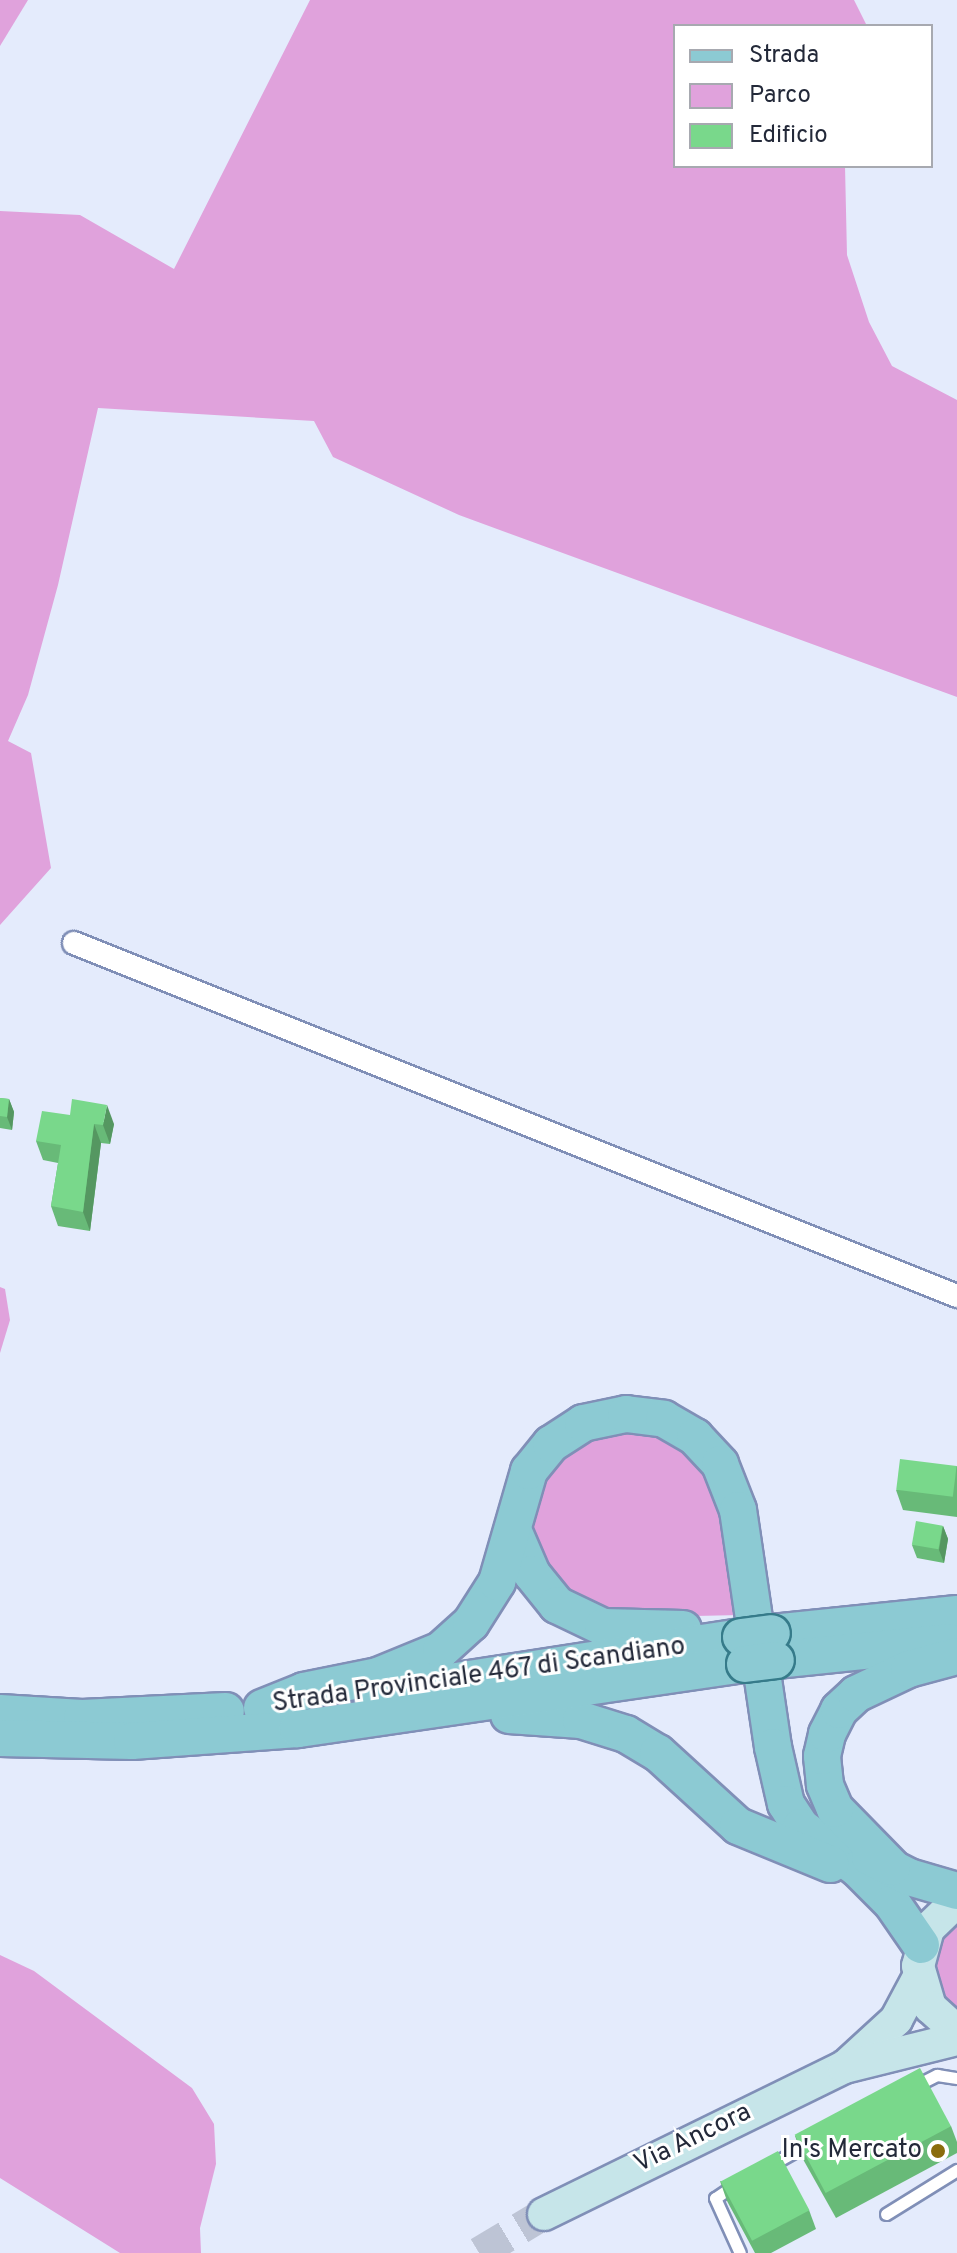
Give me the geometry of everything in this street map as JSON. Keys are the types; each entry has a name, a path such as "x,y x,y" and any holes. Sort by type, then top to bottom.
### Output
{"main road":[{"path":"262,1708 304,1691 378,1676 441,1650 471,1623 497,1582 529,1471 551,1444 583,1423 626,1414 664,1419 695,1437 720,1464 738,1510 776,1761 786,1804 801,1827 892,1903 920,1961 930,2007 957,2031"},
{"path":"513,1530 532,1574 557,1605 603,1627 686,1629 752,1647"},
{"name":"Strada Provinciale 467 di Scandiano","path":"0,1713 82,1718 262,1708 752,1647 957,1614"},
{"name":"Strada Provinciale 467 di Scandiano","path":"0,1738 181,1739 432,1711 752,1647 957,1641"},
{"path":"892,1867 835,1809 823,1771 827,1734 839,1710 856,1694 909,1669 957,1656"},
{"path":"432,1711 581,1720 626,1734 658,1753 738,1826 825,1862 892,1903"},
{"path":"776,1761 820,1826 892,1867 957,1891"},
{"path":"844,2067 896,2020 939,1914 957,1901"},
{"path":"844,2067 957,2039"},
{"name":"Via Ancora","path":"544,2214 844,2067"}],"street":[{"path":"74,943 957,1296"}],"lane":[{"path":"893,2097 937,2075 957,2078"},
{"path":"760,2171 827,2134"},
{"path":"886,2214 957,2170"},
{"path":"740,2253 715,2198 746,2178"}],"green space":[{"path":"0,0 28,0 0,46"},
{"path":"310,0 854,0 866,24 673,24 673,168 845,168 847,255 869,322 892,366 957,400 957,697 459,515 333,457 314,421 98,408 58,585 28,695 8,741 31,753 51,868 0,925 0,211 80,215 174,269"},
{"path":"0,1287 5,1289 10,1320 0,1353"},
{"path":"616,1427 654,1430 686,1449 711,1473 741,1615 602,1618 543,1572 533,1535 534,1497 552,1463 580,1438"},
{"path":"957,1921 957,2014 943,1999 933,1963 937,1945"},
{"path":"0,1955 34,1971 192,2088 214,2124 216,2164 200,2228 201,2253 120,2253 0,2178"}],"building":[{"path":"0,1098 9,1099 7,1117 0,1116"},
{"path":"72,1099 107,1105 103,1125 94,1124 83,1212 51,1206 61,1145 36,1141 42,1111 70,1115"},
{"path":"900,1459 957,1466 953,1497 896,1490"},
{"path":"916,1521 943,1526 938,1549 912,1545"},
{"path":"920,2068 951,2126 826,2193 795,2135"},
{"path":"778,2151 809,2210 752,2241 721,2182"}],"tunnel":[{"path":"479,2253 544,2214"}],"place":[{"name":"In's Mercato","path":"938,2151"}]}
